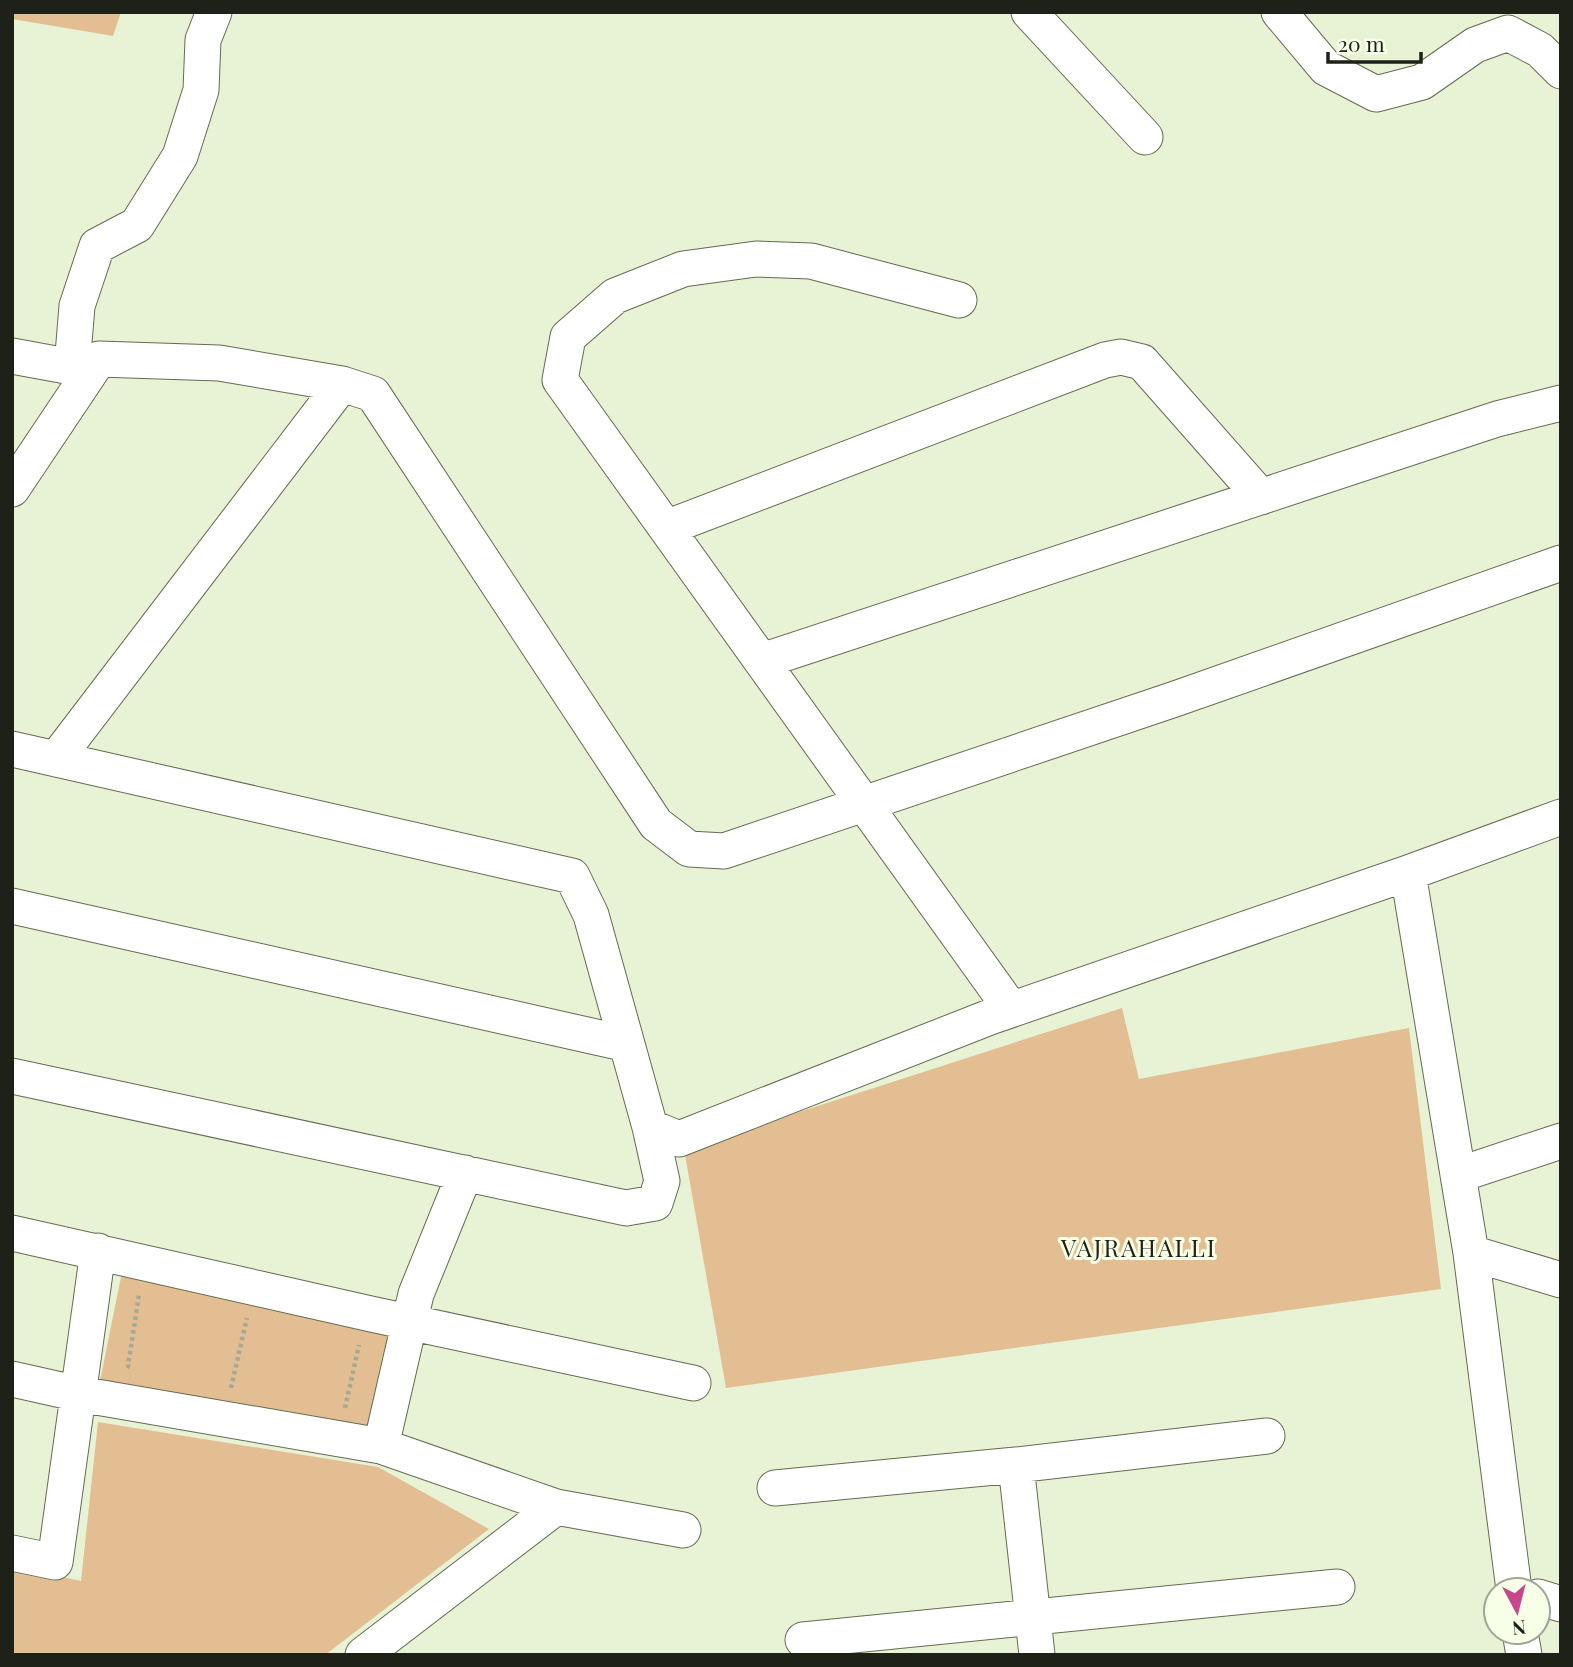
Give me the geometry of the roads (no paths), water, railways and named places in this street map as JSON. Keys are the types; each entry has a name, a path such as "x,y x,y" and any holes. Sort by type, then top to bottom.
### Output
{"street":[{"path":"12,489 85,363 77,306 97,246 137,225 180,156 201,90 203,40 214,12"},
{"path":"1029,12 1145,137"},
{"path":"1279,12 1326,68 1376,94 1422,82 1475,45 1508,33 1540,50 1561,71"},
{"path":"959,300 811,261 756,258 683,269 615,296 569,337 560,380 1011,1009"},
{"path":"12,356 85,363 219,363 342,384 373,394 656,824 689,849 724,851 1175,699 1561,563"},
{"path":"666,528 1105,360 1121,357 1142,362 1261,497"},
{"path":"56,759 342,384"},
{"path":"762,661 1497,419 1561,403"},
{"path":"12,749 572,876 591,915 650,1127 662,1181 655,1203 626,1208 12,1076"},
{"path":"650,1127 679,1139 1011,1009 1408,873 1561,817"},
{"path":"1408,873 1471,1253 1512,1576"},
{"path":"12,906 627,1044"},
{"path":"1458,1175 1561,1141"},
{"path":"381,1446 416,1294 465,1173"},
{"path":"12,1233 408,1322 693,1382"},
{"path":"12,1553 55,1562 98,1251"},
{"path":"1471,1253 1561,1280"},
{"path":"12,1378 79,1394 381,1446 556,1507 683,1530"},
{"path":"775,1488 1016,1465 1267,1436"},
{"path":"1016,1465 1037,1655"},
{"path":"363,1655 556,1507"},
{"path":"803,1640 1337,1587"}],"district":[{"name":"VAJRAHALLI","path":"1139,1249"}]}
